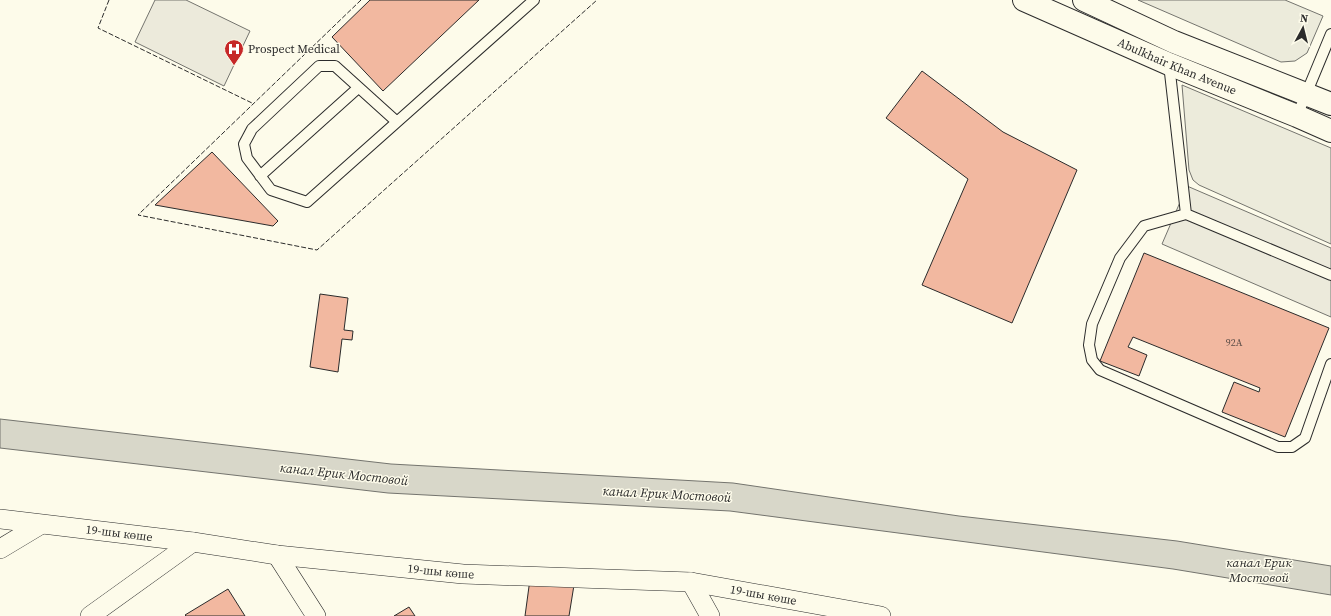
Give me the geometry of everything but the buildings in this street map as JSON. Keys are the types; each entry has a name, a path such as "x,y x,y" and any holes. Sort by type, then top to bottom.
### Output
{"main road":[{"name":"Abulkhair Khan Avenue","path":"1024,0 1169,64 1331,131"},
{"name":"Abulkhair Khan Avenue","path":"1084,0 1174,42 1331,104"}],"street":[{"name":"19-шы көше","path":"0,520 193,542 277,555 463,574 691,582 881,616"},
{"path":"0,549 40,524"},
{"path":"90,616 193,542"},
{"path":"277,555 316,616"},
{"path":"691,582 710,616"}],"lane":[{"path":"397,122 335,66 319,66 252,129 244,144 247,158 271,190 307,202 397,122 534,0"},
{"path":"1297,116 1331,34"},
{"path":"1169,64 1186,214"},
{"path":"260,176 358,88"},
{"path":"1331,275 1186,214 1144,226 1120,258 1092,324 1089,345 1092,360 1100,370 1278,447 1292,447 1305,438 1331,364"}],"shaded area":[{"path":"155,0 186,0 250,31 224,86 135,42"},
{"path":"1138,0 1285,0 1323,16 1307,53 1295,61 1281,62"},
{"path":"1182,85 1331,148 1331,244 1199,185 1193,180 1189,170"},
{"path":"1187,186 1331,248 1331,317 1162,244"}],"water":[{"name":"канал Ерик Мостовой","path":"0,419 391,464 733,483 959,516 1177,541 1331,566 1331,595 1173,569 730,511 388,493 0,448"}],"fence":[{"path":"109,0 98,28 252,103"},
{"path":"361,0 138,215 317,250 597,0"}],"place":[{"name":"Prospect Medical","path":"234,66"}]}
